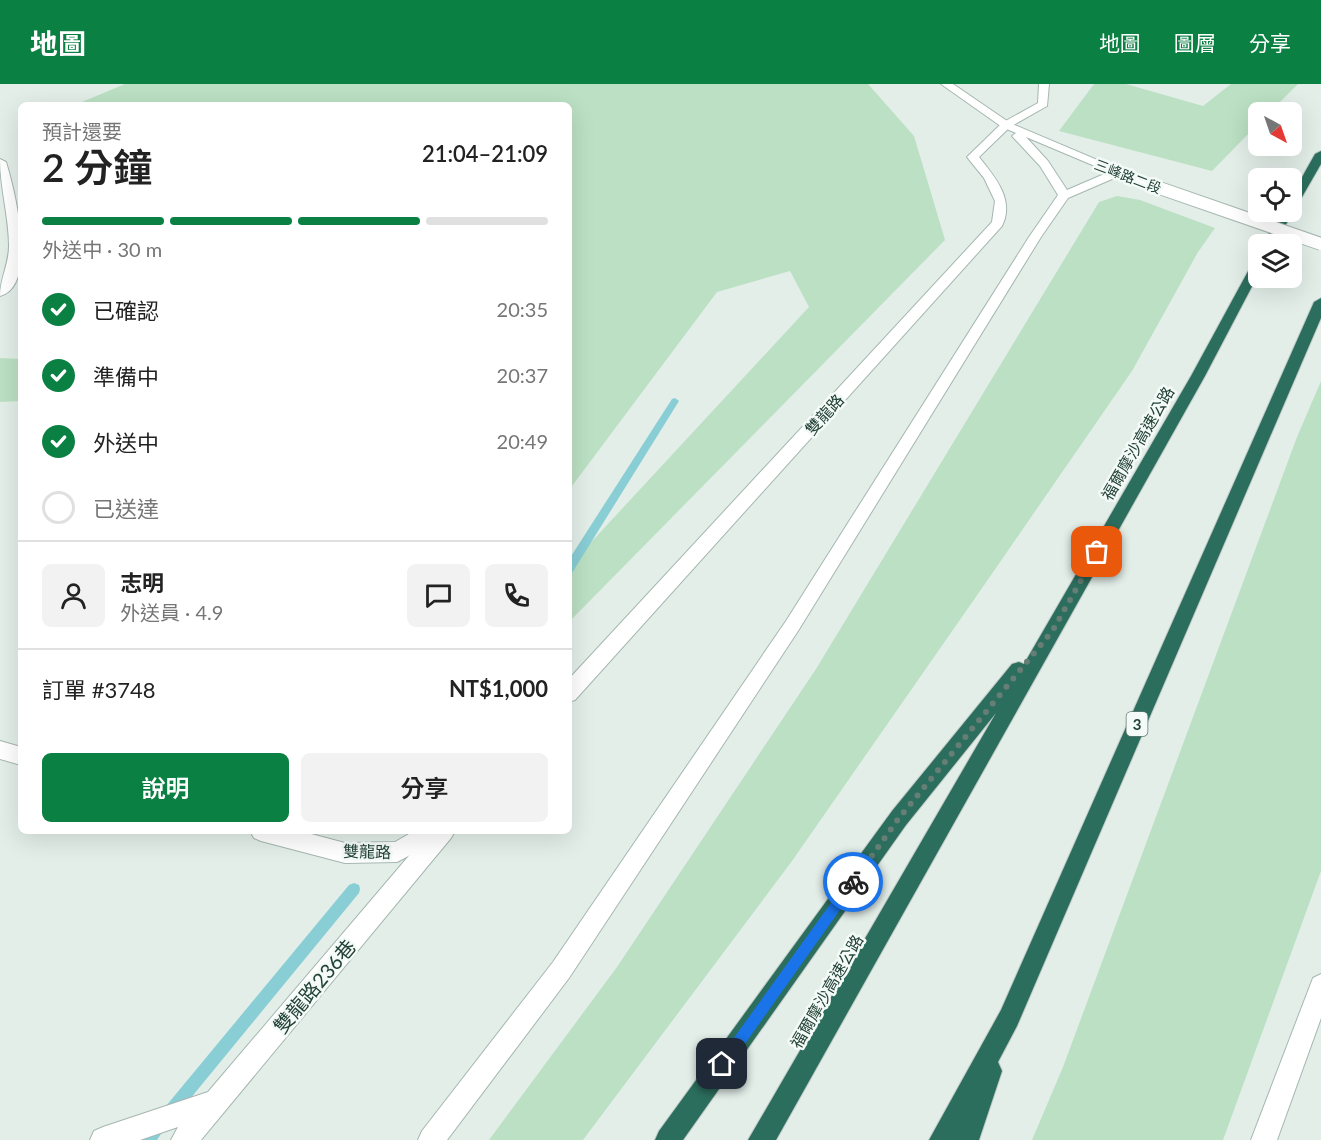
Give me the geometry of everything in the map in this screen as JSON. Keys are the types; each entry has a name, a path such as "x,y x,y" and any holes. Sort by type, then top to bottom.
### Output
{"highway":[{"path":"1302,187 1321,154"},
{"name":"福爾摩沙高速公路","path":"761,1140 794,1086 1198,376 1248,283"},
{"name":"3","path":"942,1140 1009,1018 1321,302"},
{"path":"668,1140 899,818 1053,630"},
{"path":"966,1140 1009,1018"}],"street":[{"name":"三峰路二段","path":"946,84 1006,125 1116,173 1321,244"},
{"path":"1044,84 1043,104 1006,125 1030,146 1049,170 1064,195"},
{"name":"雙龍路","path":"572,690 998,223 1001,201 989,177 973,157 1006,125"},
{"path":"0,162 8,186 16,257 8,285 0,292"},
{"path":"431,1140 561,970 792,626 1035,237 1064,195 1116,173"},
{"path":"0,750 18,755"},
{"name":"雙龍路","path":"297,836 345,852 397,852 430,834"},
{"name":"雙龍路236巷","path":"184,1140 441,834"},
{"path":"1264,1140 1321,986"},
{"path":"111,1137 213,1103"}],"green space":[{"path":"125,84 868,84 914,136 945,240 572,619 572,563 809,307 790,271 717,292 572,486 572,102 82,102"},
{"path":"1094,84 1126,84 1203,106 1231,84 1298,84 1280,102 1248,102 1248,134 1212,171 1059,131"},
{"path":"1117,196 1140,200 1215,228 1198,252 1132,371 792,861 583,1140 489,1140 617,967 816,669 1099,202"},
{"path":"0,358 18,359 18,401 0,402"},
{"path":"1321,381 1321,871 1223,1140 1032,1140 1063,1067 1297,437"}],"waterway":[{"path":"572,564 675,401"},
{"path":"171,1111 354,889"},
{"path":"148,1140 160,1125"}],"way so far":[{"path":"853,882 899,818 1053,630 1097,552"}],"route":[{"path":"722,1064 853,882"}]}
